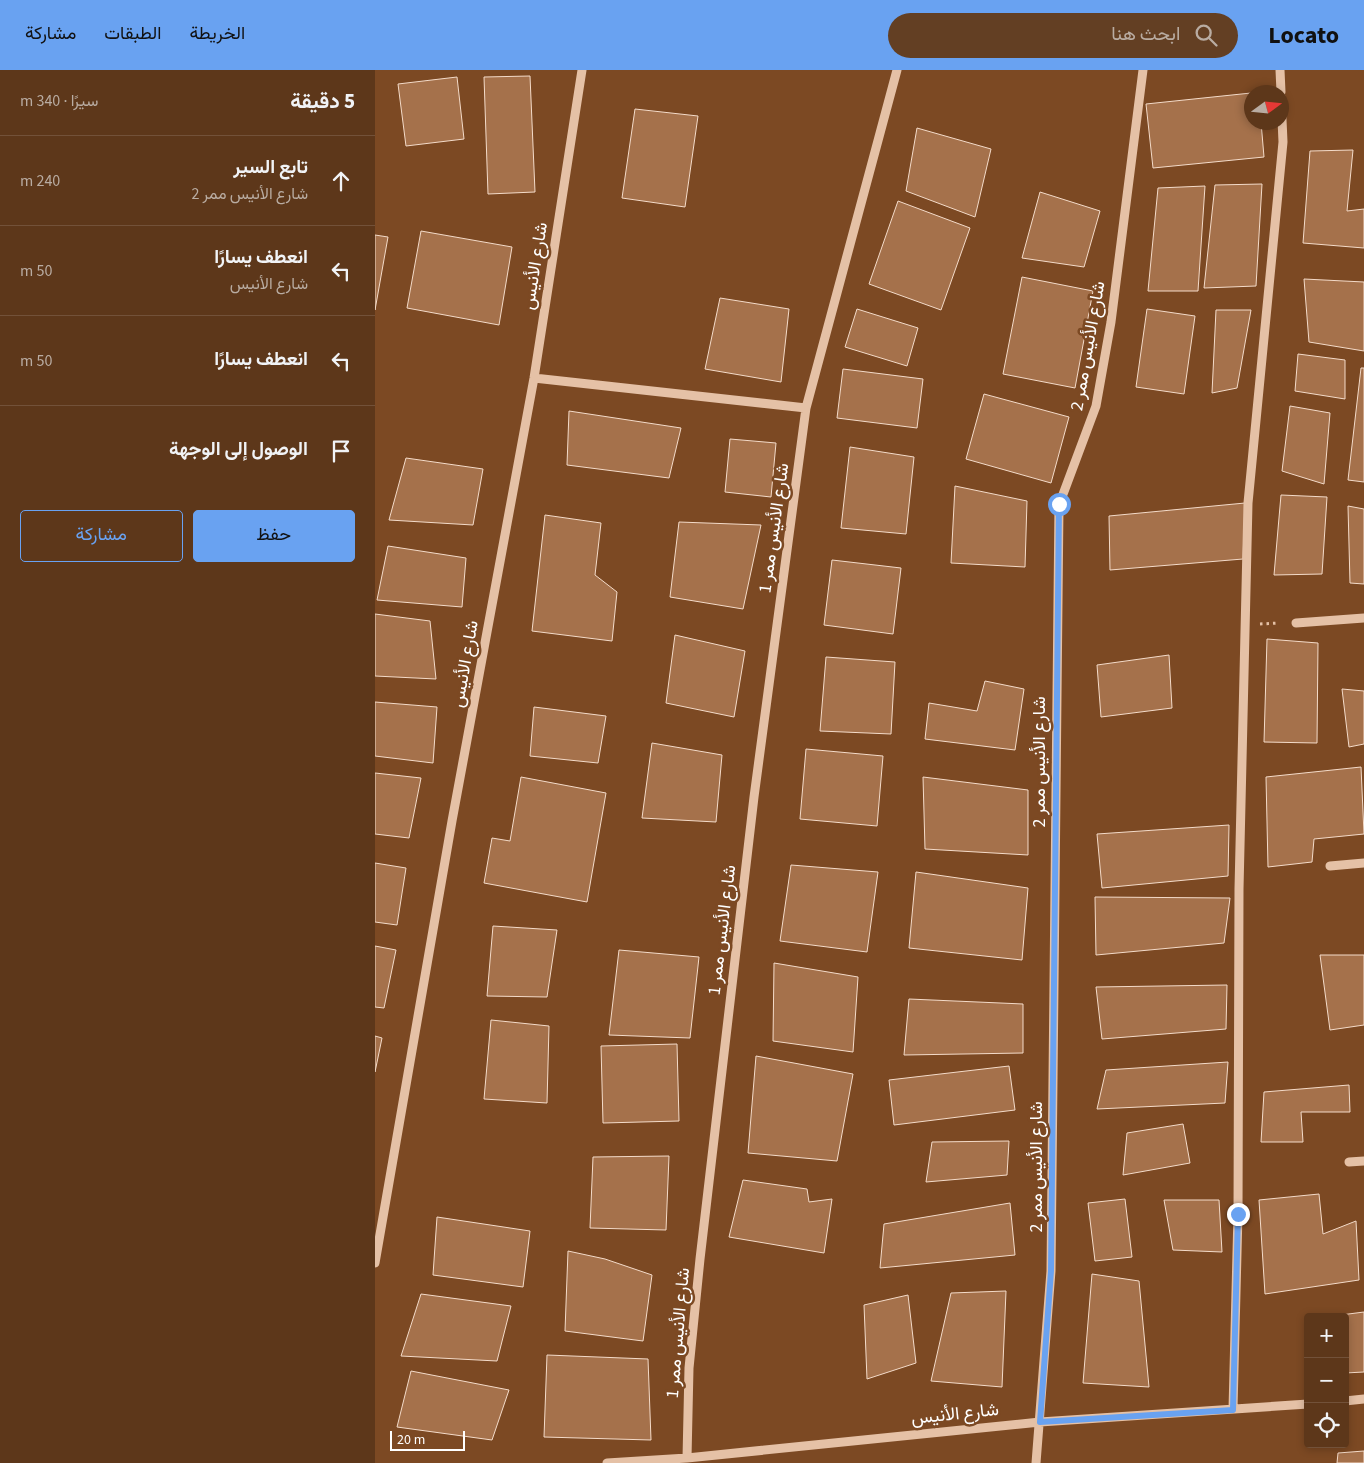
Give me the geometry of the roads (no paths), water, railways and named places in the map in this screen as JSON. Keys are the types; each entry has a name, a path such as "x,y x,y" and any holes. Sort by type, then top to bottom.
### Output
{"street":[{"name":"شارع الأنيس","path":"375,1263 452,820 534,378 582,70"},
{"name":"شارع الأنيس ممر 1","path":"687,1458 689,1368 700,1259 754,797 806,408 897,70"},
{"name":"شارع الأنيس ممر 2","path":"1036,1463 1051,1271 1059,504 1096,406 1111,322 1143,70"},
{"path":"1280,70 1281,85"},
{"path":"1233,1410 1238,1214 1239,888 1248,503 1283,142 1282,130"},
{"path":"534,378 806,408"},
{"path":"1296,623 1364,618"},
{"path":"1330,866 1364,863"},
{"path":"1349,1162 1364,1161"},
{"path":"1349,1401 1364,1399"},
{"name":"شارع الأنيس","path":"607,1463 687,1458 1040,1422 1304,1404"}]}
